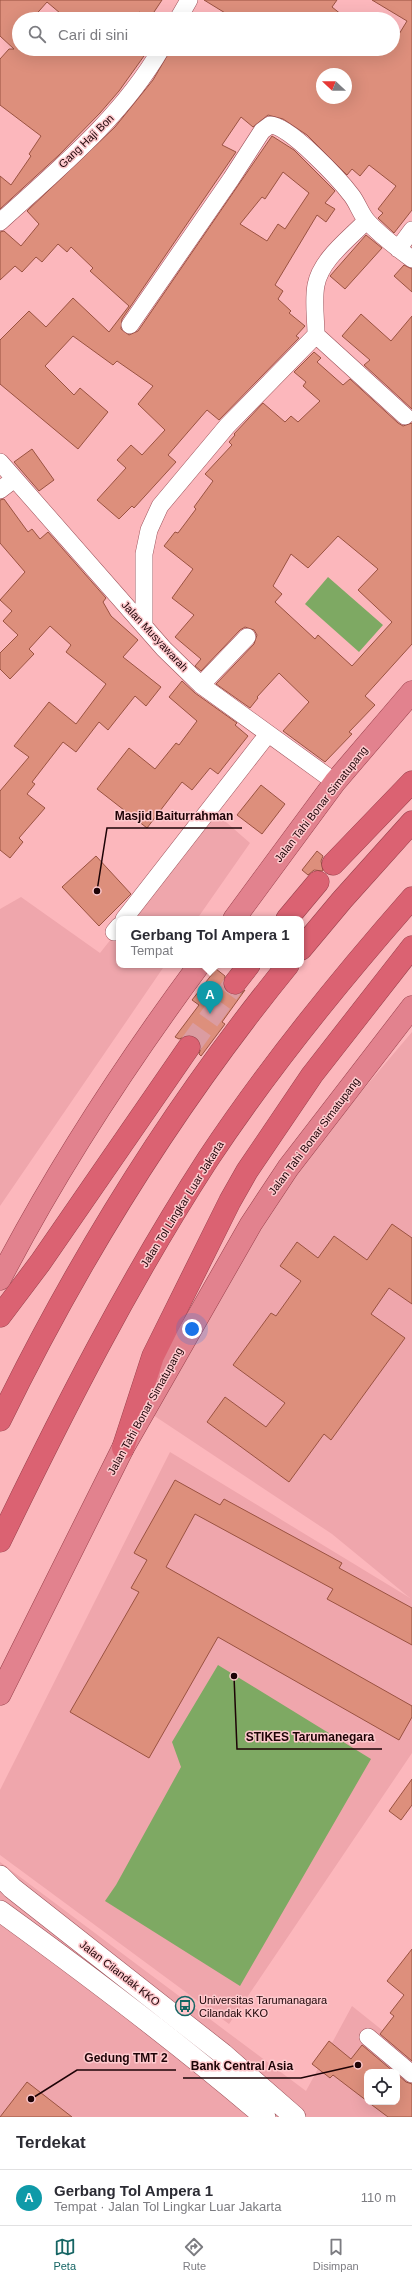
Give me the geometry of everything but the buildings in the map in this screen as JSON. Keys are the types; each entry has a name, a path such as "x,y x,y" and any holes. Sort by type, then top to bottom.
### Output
{"highway":[{"name":"Jalan Tahi Bonar Simatupang","path":"236,916 335,782 412,692"},
{"path":"333,864 412,782"},
{"path":"304,945 342,900 412,822"},
{"path":"290,916 318,882"},
{"name":"Jalan Tol Lingkar Luar Jakarta","path":"0,1541 69,1400 143,1266 202,1169 293,1040 412,898"},
{"path":"123,1448 153,1356 230,1201 247,1171 312,1075 412,947"},
{"path":"0,1279 36,1210 82,1134 166,1009 197,968"},
{"path":"235,983 247,968"},
{"path":"0,1420 76,1277 124,1192 160,1137 236,1030 286,968"},
{"name":"Jalan Tahi Bonar Simatupang","path":"2,1680 21,1652 123,1448 263,1205 288,1168 412,1007"},
{"path":"0,1316 40,1263 189,1047"}],"street":[{"path":"182,12 189,0"},
{"name":"Gang Haji Bon","path":"0,222 109,121 133,92 156,56"},
{"path":"130,325 231,179 262,131 270,125 281,127 338,178 353,197 366,221 398,249 412,259"},
{"path":"144,625 144,554 149,530 160,506 227,426 316,335 316,285 320,274 328,260 366,221"},
{"path":"398,249 412,230"},
{"path":"316,335 405,416"},
{"name":"Jalan Musyawarah","path":"0,462 13,480 164,649 201,685 335,782"},
{"path":"0,490 13,480"},
{"path":"201,685 247,637"},
{"path":"127,916 268,734"},
{"path":"0,1702 2,1680"},
{"name":"Jalan Cilandak KKO","path":"0,1876 12,1888 223,2054 295,2117"},
{"name":"Jalan Cilandak KKO","path":"0,1911 119,1998 266,2117"},
{"path":"368,2037 412,2074"}],"shaded area":[{"path":"211,809 250,843 199,916 128,916"},
{"path":"21,897 100,953 116,933 116,968 163,968 0,1206 0,909"},
{"path":"412,1032 412,1753 229,2024 0,1855 0,1790 170,1452 410,1598 332,1534 150,1413 227,1250"},
{"path":"0,1862 306,2091 352,2006 412,2054 412,2117 0,2117"}],"green space":[{"path":"328,577 383,625 359,652 305,604"},
{"path":"218,1665 371,1759 240,1986 105,1901 116,1885 181,1767 172,1742"}],"tunnel":[{"path":"189,1047 235,983"}],"place":[{"name":"Masjid Baiturrahman","path":"97,891"},
{"name":"Gerbang Tol Ampera 1","path":"210,1014"},
{"name":"STIKES Tarumanegara","path":"234,1676"},
{"name":"Universitas Tarumanagara Cilandak KKO","path":"185,2006"},
{"name":"Bank Central Asia","path":"358,2065"},
{"name":"Gedung TMT 2","path":"31,2099"}]}
